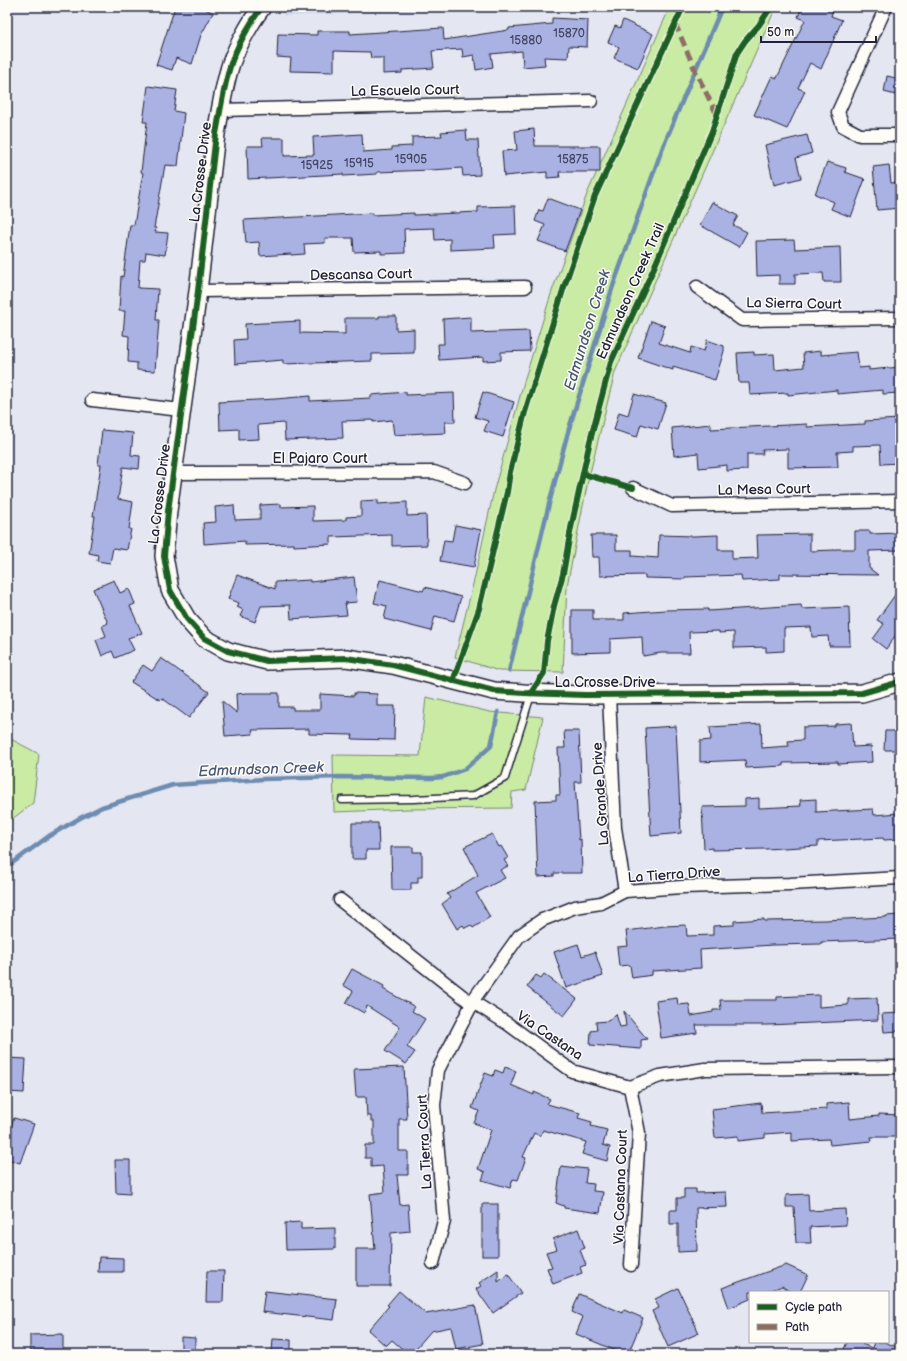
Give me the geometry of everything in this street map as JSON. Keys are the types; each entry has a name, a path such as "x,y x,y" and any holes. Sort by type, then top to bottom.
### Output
{"street":[{"name":"La Crosse Drive","path":"262,7 244,35 229,69 220,110 198,291 168,511 164,556 170,590 187,619 204,638 228,651 267,661 346,658 393,664 494,691 610,695 862,693 900,682"},
{"path":"886,7 838,112 843,126 860,135 900,135"},
{"name":"La Escuela Court","path":"220,110 591,100"},
{"name":"Descansa Court","path":"198,291 525,286"},
{"name":"La Sierra Court","path":"697,287 742,320 900,318"},
{"path":"92,400 181,410"},
{"name":"El Pajaro Court","path":"173,474 434,472 465,483"},
{"name":"La Mesa Court","path":"633,488 672,506 900,501"},
{"name":"La Grande Drive","path":"610,695 615,828 625,891"},
{"name":"La Tierra Drive","path":"472,1003 519,936 542,920 576,907 601,903 625,891 682,887 790,884 900,878"},
{"name":"Via Castana","path":"340,900 472,1003 508,1024 572,1071 630,1087"},
{"name":"La Tierra Court","path":"433,1264 444,1221 434,1105 438,1070 472,1003"},
{"path":"630,1087 660,1076 705,1069 900,1067"},
{"name":"Via Castana Court","path":"630,1087 639,1133 631,1265"}],"lane":[{"path":"342,800 473,796 505,778 531,693"}],"shaded area":[{"path":"292,7 516,7 282,16"}],"green space":[{"path":"670,7 776,7 615,372 588,481 567,586 563,672 499,671 455,657 494,490 525,378 551,294 587,194"},
{"path":"426,697 490,712 543,717 526,790 512,792 511,808 409,809 334,812 333,755 420,756"},
{"path":"7,737 39,754 33,803 7,823"}],"building":[{"path":"175,7 202,7 213,13 201,35 192,64 176,58 172,70 156,65"},
{"path":"802,7 834,7 831,16 842,20 821,69 810,63 798,88 805,91 787,129 754,115 772,76 777,78 805,20 798,17"},
{"path":"552,18 588,20 587,47 569,46 568,58 544,57 545,65 523,67 522,51 491,54 493,67 476,70 474,55 463,57 462,49 432,51 434,68 402,70 402,73 383,74 383,58 371,58 370,52 334,51 334,72 290,71 291,58 277,57 278,34 317,35 317,31 350,31 350,34 443,28 444,40 509,30 509,28 552,24"},
{"path":"623,20 653,34 638,68 614,58 619,47 608,42 615,26 620,28"},
{"path":"887,76 900,79 900,96 884,92"},
{"path":"148,86 177,90 174,111 184,113 178,166 165,165 154,228 156,228 155,232 168,233 165,255 146,252 145,260 140,260 138,288 158,289 156,320 159,320 155,371 137,370 137,363 128,362 129,336 123,335 125,311 119,311 121,276 123,277 130,225 134,225 143,173 141,172 147,122 143,122"},
{"path":"534,129 535,146 600,146 600,172 559,172 560,177 547,178 547,172 504,176 502,151 517,150 515,131"},
{"path":"466,130 467,140 478,140 480,175 463,176 462,168 377,172 377,174 343,176 343,174 248,179 247,146 263,146 262,138 284,138 284,156 314,155 313,137 362,134 363,152 392,150 392,147 412,146 412,137 442,136 441,132"},
{"path":"807,135 812,153 796,158 801,178 774,185 765,145"},
{"path":"827,162 846,168 845,172 865,179 851,217 831,209 834,202 815,194"},
{"path":"889,165 891,183 900,182 900,208 877,210 873,167"},
{"path":"548,198 580,210 565,251 538,241 545,225 535,221 539,210 543,211"},
{"path":"712,202 738,216 733,225 747,232 739,247 700,225"},
{"path":"515,206 516,234 494,235 495,248 450,250 450,239 435,240 434,228 404,229 405,253 381,254 381,251 354,252 353,238 325,238 325,243 304,244 305,254 260,256 259,242 246,243 244,220 372,213 372,215 414,213 414,215 478,212 478,207"},
{"path":"794,240 795,249 840,247 841,282 824,282 823,273 795,274 795,284 779,284 779,275 757,276 756,241"},
{"path":"379,316 396,316 396,330 414,329 414,353 372,354 372,361 283,364 283,360 235,364 234,340 246,339 245,324 300,321 300,333 345,334 345,318 379,318"},
{"path":"471,317 471,333 529,331 530,351 501,352 501,360 483,361 483,357 439,360 438,344 444,344 443,319"},
{"path":"651,321 665,326 659,343 690,353 691,347 704,351 707,340 724,346 724,351 715,380 673,367 673,370 638,358"},
{"path":"821,351 821,355 857,352 859,368 869,367 869,370 900,367 900,393 883,394 883,390 837,394 837,390 788,395 788,393 750,395 749,383 739,383 737,353 754,352 754,355 774,354 775,370 804,367 803,353"},
{"path":"406,392 406,395 454,393 455,422 445,422 446,433 394,435 392,420 373,422 373,420 342,421 343,438 285,440 284,423 258,425 259,439 239,440 239,429 220,430 219,402 310,396 310,401 371,398 371,395"},
{"path":"483,392 514,402 503,437 484,431 488,421 475,417"},
{"path":"634,394 666,403 658,429 641,424 637,437 614,430 619,412 628,415"},
{"path":"899,419 900,463 881,464 880,445 853,446 853,451 837,452 838,467 788,468 788,449 762,450 763,454 747,454 747,470 727,471 727,465 699,468 698,453 674,456 672,428 711,424 711,429 807,424 807,427 865,424 865,421"},
{"path":"102,430 133,433 131,455 140,456 139,469 123,467 118,499 133,502 129,529 131,529 127,550 113,548 110,563 97,561 98,555 89,553 101,465 98,465"},
{"path":"378,500 378,504 407,502 407,516 426,515 427,545 392,546 392,535 331,537 331,544 294,546 294,544 245,545 245,541 204,544 203,523 216,522 215,507 234,505 235,520 260,519 260,505 281,504 281,507 313,506 313,521 346,520 346,517 361,516 361,501"},
{"path":"455,525 481,530 474,567 440,561 444,540 452,541"},
{"path":"855,531 870,531 870,534 900,533 900,550 869,551 869,568 878,575 780,574 780,579 742,581 741,575 685,577 685,579 645,578 645,575 600,576 599,557 592,557 591,535 616,535 616,550 632,550 632,556 658,558 659,535 718,535 718,550 732,550 732,559 758,558 757,535 810,534 810,551 835,550 855,549"},
{"path":"237,575 275,589 275,582 310,580 310,582 354,577 357,602 345,603 347,615 291,619 290,605 261,606 255,622 240,616 243,610 237,607 239,603 228,599"},
{"path":"114,580 120,593 129,589 135,604 130,606 142,633 128,638 134,650 115,658 112,651 102,656 96,640 106,636 102,626 108,623 93,589"},
{"path":"380,580 423,591 425,587 461,597 454,621 435,616 431,631 384,619 387,606 374,603"},
{"path":"900,588 900,629 886,649 873,639 884,624 877,620"},
{"path":"801,605 802,609 849,607 850,646 829,646 828,636 812,637 811,627 784,628 784,651 766,652 766,647 734,648 734,632 719,633 719,631 689,632 690,653 661,653 643,656 642,637 610,639 610,652 572,653 572,610 593,610 593,620 624,620 624,613 708,609 708,611"},
{"path":"161,658 209,692 189,718 162,698 160,700 131,682 143,665 152,671"},
{"path":"279,693 279,707 293,707 293,710 320,710 320,694 354,696 354,693 377,694 377,706 395,706 394,740 352,739 353,735 309,734 309,729 252,730 253,734 225,736 222,701 237,713 236,694"},
{"path":"851,723 853,747 871,746 872,762 838,764 838,762 783,763 783,766 746,768 745,760 700,762 700,741 711,740 710,727 761,724 762,748 789,746 788,741 803,740 803,727 835,726 835,724"},
{"path":"676,726 681,833 651,836 645,728"},
{"path":"564,731 579,731 581,782 575,782 579,840 581,839 582,873 554,873 554,876 538,877 535,801 556,800 556,795 560,795 558,748 565,748"},
{"path":"885,731 900,731 900,750 884,750"},
{"path":"759,798 759,808 801,806 800,800 816,799 816,812 873,809 874,815 900,813 900,839 884,840 883,838 818,841 818,846 766,849 704,849 702,807 745,806 745,799"},
{"path":"352,823 378,823 379,850 366,850 366,859 352,859"},
{"path":"492,834 499,847 501,846 508,858 504,860 508,866 500,870 505,878 476,893 490,917 473,928 471,925 465,928 463,925 457,929 442,904 450,898 447,894 478,875 464,847"},
{"path":"391,847 413,847 413,852 422,852 422,877 418,877 418,883 411,883 411,890 392,890"},
{"path":"900,915 900,939 821,942 821,944 772,945 700,950 701,968 652,971 652,975 632,978 630,965 619,966 617,947 628,946 626,931 686,925 687,936 713,935 713,926 734,925 734,921 764,919 764,921 825,920"},
{"path":"578,944 582,956 595,952 603,976 566,988 554,952"},
{"path":"352,969 384,986 383,989 415,1007 412,1011 425,1019 407,1047 415,1052 406,1064 385,1051 400,1027 367,1006 364,1013 346,1003 353,991 343,985"},
{"path":"544,974 577,999 564,1016 527,987 536,975 541,978"},
{"path":"819,995 819,1007 848,1005 848,999 877,998 878,1020 768,1025 696,1025 697,1033 661,1038 656,1001 677,998 678,1005 689,1004 691,1016 713,1012 713,1010 721,1010 720,1000 777,1000 777,997"},
{"path":"624,1011 647,1039 641,1040 641,1049 590,1045 591,1031 597,1030 596,1022 608,1021 616,1014 620,1027 626,1026"},
{"path":"900,1013 900,1031 884,1032 882,1014"},
{"path":"7,1058 26,1059 24,1093 7,1092"},
{"path":"404,1067 407,1119 399,1119 399,1151 408,1151 408,1175 397,1175 400,1205 408,1204 410,1231 391,1233 390,1286 356,1286 356,1249 375,1249 370,1194 385,1192 383,1166 371,1167 371,1158 365,1158 365,1145 374,1145 374,1121 371,1121 371,1116 367,1116 366,1097 356,1097 354,1069"},
{"path":"505,1067 516,1071 511,1085 534,1095 534,1092 550,1099 547,1104 580,1113 578,1118 592,1122 591,1126 607,1130 603,1145 610,1147 607,1161 582,1154 586,1142 543,1130 540,1136 534,1133 523,1157 526,1158 518,1180 513,1179 510,1188 482,1180 485,1172 478,1169 491,1130 474,1123 479,1111 472,1108 485,1073 493,1076 495,1070 503,1073"},
{"path":"849,1102 850,1119 879,1116 879,1114 900,1115 900,1137 871,1137 872,1141 830,1145 829,1139 792,1141 792,1132 765,1134 765,1138 738,1141 738,1136 715,1138 712,1109 761,1103 762,1113 826,1109 826,1104"},
{"path":"14,1118 34,1124 20,1163 7,1159 7,1137"},
{"path":"115,1160 130,1160 130,1194 116,1193"},
{"path":"561,1166 587,1169 585,1183 594,1184 593,1191 603,1192 600,1213 564,1208 564,1206 556,1203"},
{"path":"684,1189 696,1189 696,1193 726,1192 727,1207 696,1208 697,1251 678,1252 678,1224 670,1224 670,1210 677,1210 677,1198 684,1198"},
{"path":"808,1194 809,1211 845,1209 846,1225 810,1227 811,1243 796,1243 794,1207 786,1207 786,1195"},
{"path":"482,1204 498,1204 498,1256 482,1256"},
{"path":"301,1222 301,1229 335,1228 335,1249 286,1250 285,1223"},
{"path":"578,1229 585,1248 580,1250 586,1265 580,1267 582,1273 553,1284 547,1268 552,1267 546,1252 557,1249 553,1239"},
{"path":"99,1257 123,1258 123,1272 98,1272"},
{"path":"786,1265 808,1275 800,1291 789,1291 782,1286 770,1291 749,1291 749,1299 729,1308 722,1288"},
{"path":"498,1270 498,1282 508,1274 521,1293 493,1313 476,1289 481,1286 479,1283"},
{"path":"207,1271 224,1271 223,1302 206,1302"},
{"path":"678,1288 699,1333 668,1347 652,1311 659,1308 655,1299"},
{"path":"265,1291 337,1299 334,1320 262,1312"},
{"path":"399,1291 426,1314 475,1305 483,1344 456,1349 451,1327 431,1331 411,1354 408,1354 392,1340 386,1346 368,1330 389,1306 387,1305"},
{"path":"579,1294 623,1313 624,1310 643,1318 628,1354 624,1354 576,1334 583,1317 572,1312"},
{"path":"63,1334 63,1354 46,1354 46,1350 30,1351 30,1335"},
{"path":"181,1337 195,1338 195,1354 181,1354"},
{"path":"273,1339 291,1340 291,1352 272,1352"},
{"path":"847,1343 860,1343 872,1348 874,1343 887,1343 900,1348 900,1354 842,1354"}],"waterway":[{"name":"Edmundson Creek","path":"509,671 568,432 612,289 662,149 722,7"},
{"name":"Edmundson Creek","path":"7,867 49,836 102,807 173,785 264,779 443,777 465,769 491,746 498,712"}],"marked path":[{"path":"675,23 695,70 717,115"}],"cycle path":[{"path":"262,7 238,46 231,63 216,134 198,291 168,511 164,556 170,590 187,619 204,638 228,651 267,661 346,658 393,665 494,691 524,693 585,695 862,693 900,682"},
{"path":"453,681 479,609 525,412 564,287 595,196 683,7"},
{"name":"Edmundson Creek Trail","path":"531,693 544,673 547,641 554,606 563,574 571,528 590,441 611,362 653,270 712,131 737,53 771,7"},
{"path":"583,474 633,488"}]}
